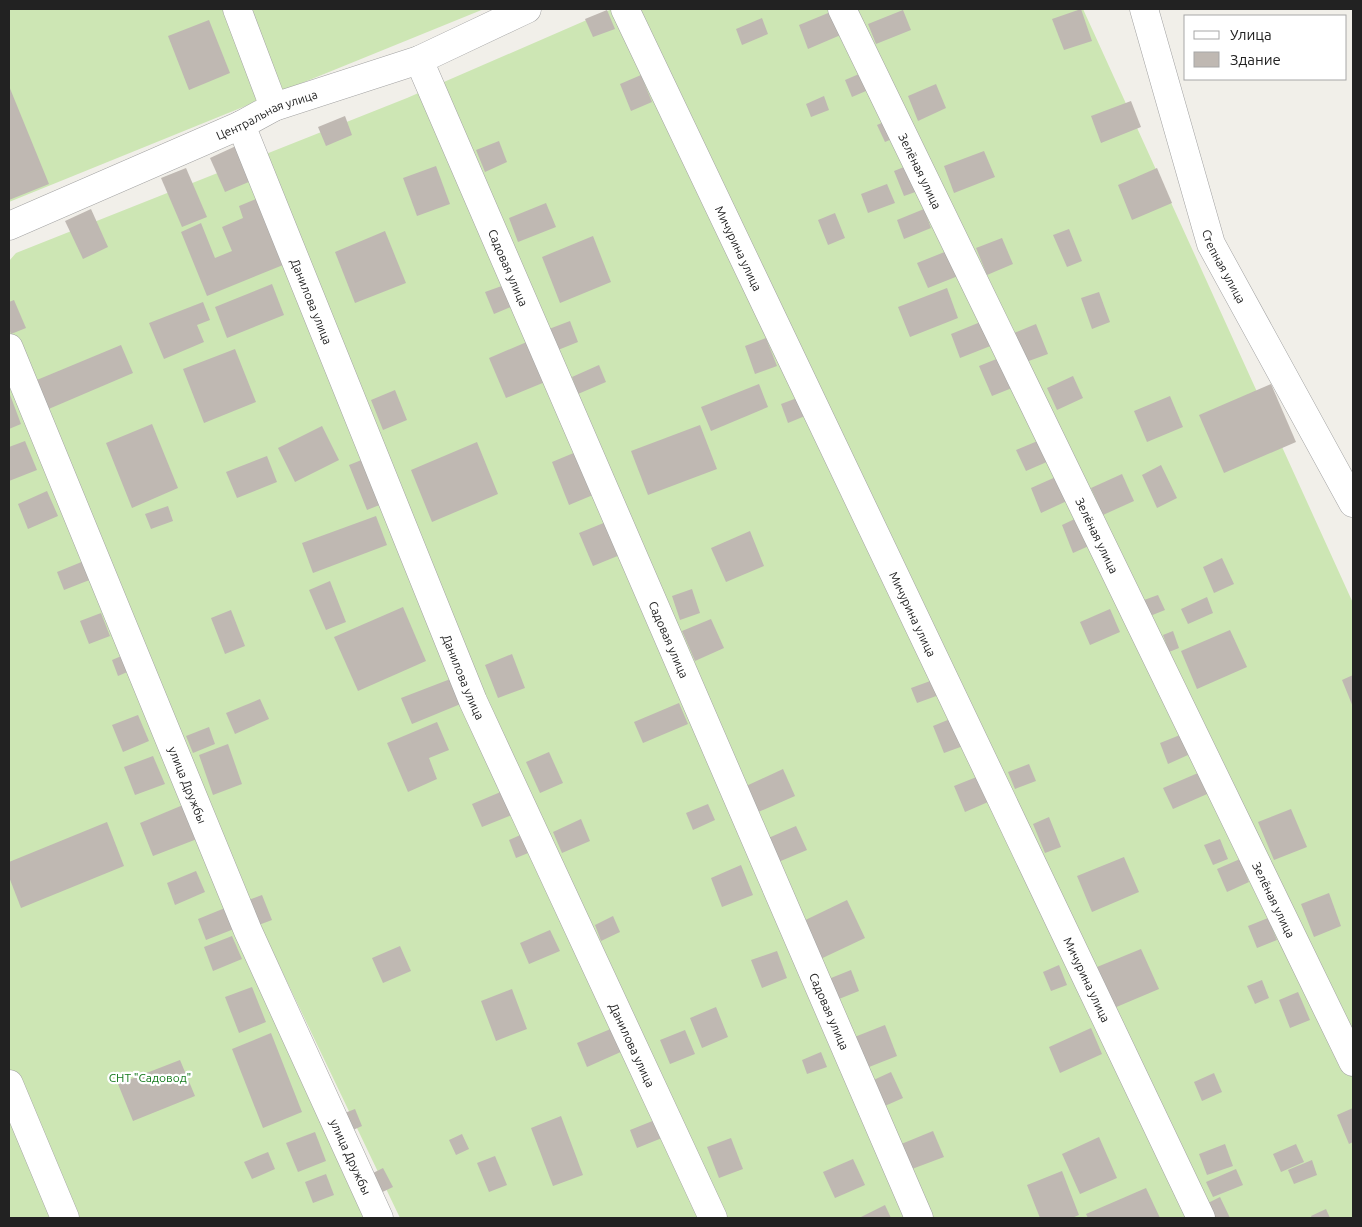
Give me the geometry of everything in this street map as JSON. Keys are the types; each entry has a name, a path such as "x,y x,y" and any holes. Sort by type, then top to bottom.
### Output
{"street":[{"path":"237,9 274,107"},
{"name":"Центральная улица","path":"9,226 241,125 274,107 419,60 527,9"},
{"name":"Мичурина улица","path":"625,9 1201,1218"},
{"name":"Зелёная улица","path":"842,9 1353,1062"},
{"name":"Степная улица","path":"1144,9 1211,244 1353,503"},
{"name":"Садовая улица","path":"419,60 919,1218"},
{"name":"Данилова улица","path":"241,125 473,701 713,1218"},
{"name":"улица Дружбы","path":"9,348 248,931 379,1218"},
{"path":"9,1084 64,1218"}],"green space":[{"path":"9,9 484,9 9,202"},
{"path":"612,9 1083,9 1353,603 1353,1218 400,1218 269,944 19,362 9,333 9,261 16,253 407,98"},
{"name":"СНТ \"Садовод\"","path":"9,372 370,1218 9,1218"}],"building":[{"path":"1081,9 1092,41 1064,50 1052,19"},
{"path":"607,10 615,29 593,37 585,19"},
{"path":"903,10 911,30 876,44 868,24"},
{"path":"833,11 843,34 808,49 799,25"},
{"path":"762,18 768,34 742,45 736,29"},
{"path":"209,20 230,73 189,90 168,36"},
{"path":"866,71 873,88 852,97 845,80"},
{"path":"641,75 652,102 631,111 620,84"},
{"path":"936,84 946,108 918,121 908,96"},
{"path":"9,86 49,184 9,200"},
{"path":"824,96 829,110 811,117 806,104"},
{"path":"1131,101 1141,127 1101,143 1091,116"},
{"path":"345,116 352,135 326,146 318,127"},
{"path":"893,118 901,135 885,142 877,125"},
{"path":"499,141 507,162 485,172 476,150"},
{"path":"236,146 251,181 225,192 210,158"},
{"path":"984,151 995,177 954,193 944,166"},
{"path":"914,163 924,189 904,196 894,171"},
{"path":"436,166 450,204 417,216 403,178"},
{"path":"186,168 207,217 182,227 161,178"},
{"path":"1157,168 1172,203 1132,220 1118,185"},
{"path":"887,184 895,203 868,213 861,194"},
{"path":"261,197 288,263 207,296 181,232 201,223 215,258 232,251 222,227 243,218 239,206"},
{"path":"546,203 556,227 518,242 509,218"},
{"path":"91,209 108,247 83,259 65,221"},
{"path":"924,209 931,228 904,239 897,220"},
{"path":"835,213 845,238 828,245 818,220"},
{"path":"1069,229 1082,261 1067,267 1053,235"},
{"path":"385,231 406,283 355,303 335,252"},
{"path":"593,236 611,282 560,303 542,257"},
{"path":"1002,238 1013,264 987,275 976,248"},
{"path":"947,251 958,276 928,288 917,263"},
{"path":"510,283 518,304 494,314 485,292"},
{"path":"272,284 284,315 227,338 215,307"},
{"path":"947,288 958,318 910,337 898,307"},
{"path":"1099,292 1110,322 1092,329 1081,298"},
{"path":"14,300 26,328 11,334 9,329 9,302"},
{"path":"203,302 210,320 197,325 204,342 164,359 149,323"},
{"path":"570,321 578,342 558,350 549,329"},
{"path":"983,321 993,345 960,358 951,334"},
{"path":"1036,324 1048,354 1026,362 1014,333"},
{"path":"766,338 777,366 755,374 745,346"},
{"path":"529,341 545,382 506,398 489,358"},
{"path":"121,345 133,373 44,411 32,382"},
{"path":"235,349 256,402 204,423 183,369"},
{"path":"1004,356 1017,386 992,396 979,366"},
{"path":"599,365 606,382 578,394 572,377"},
{"path":"1073,376 1083,398 1057,410 1047,388"},
{"path":"759,384 768,407 711,431 701,407"},
{"path":"1271,384 1296,442 1224,473 1199,415"},
{"path":"395,390 407,420 383,430 371,400"},
{"path":"9,392 21,424 9,429"},
{"path":"1170,396 1183,427 1147,442 1134,411"},
{"path":"797,398 805,416 788,423 781,404"},
{"path":"152,424 178,488 132,508 106,443"},
{"path":"700,425 717,469 648,495 631,451"},
{"path":"322,426 339,460 295,482 278,448"},
{"path":"1040,440 1049,461 1026,471 1016,450"},
{"path":"25,441 37,470 9,481 9,447"},
{"path":"477,442 498,494 432,522 411,470"},
{"path":"576,452 593,495 569,505 552,462"},
{"path":"267,456 277,482 237,498 226,472"},
{"path":"369,457 387,502 367,510 349,465"},
{"path":"1161,465 1177,498 1157,508 1142,475"},
{"path":"1122,474 1134,501 1103,515 1091,488"},
{"path":"1058,476 1069,500 1041,513 1031,488"},
{"path":"47,491 58,516 28,529 18,504"},
{"path":"168,506 173,521 151,529 145,514"},
{"path":"376,516 387,545 313,573 302,543"},
{"path":"1079,517 1091,545 1073,553 1062,525"},
{"path":"606,522 620,555 593,566 579,533"},
{"path":"750,531 764,566 726,582 711,548"},
{"path":"1222,558 1234,584 1214,593 1203,567"},
{"path":"84,561 92,579 64,590 57,572"},
{"path":"330,581 346,622 326,630 309,590"},
{"path":"692,589 700,613 680,620 672,596"},
{"path":"1158,595 1165,610 1150,616 1144,600"},
{"path":"1207,597 1213,613 1188,624 1181,609"},
{"path":"403,607 426,661 358,691 334,637"},
{"path":"1110,609 1120,632 1090,645 1080,622"},
{"path":"231,610 245,646 225,654 211,618"},
{"path":"101,613 110,636 89,644 80,621"},
{"path":"711,619 724,648 695,661 682,631"},
{"path":"1230,630 1247,667 1197,689 1181,651"},
{"path":"1173,631 1179,648 1169,652 1163,635"},
{"path":"126,654 132,670 118,676 112,660"},
{"path":"512,654 525,688 498,698 485,665"},
{"path":"1353,675 1353,707 1342,680"},
{"path":"453,678 463,703 412,724 401,698"},
{"path":"933,680 939,695 917,703 911,688"},
{"path":"260,699 269,719 235,734 226,713"},
{"path":"679,703 688,724 643,743 634,722"},
{"path":"138,715 149,741 123,752 112,725"},
{"path":"955,717 966,745 944,753 933,726"},
{"path":"437,722 449,750 429,758 437,779 408,792 387,743"},
{"path":"209,727 215,744 193,753 186,736"},
{"path":"1180,735 1188,755 1168,764 1160,743"},
{"path":"228,744 242,784 213,795 199,755"},
{"path":"549,752 563,783 540,793 526,762"},
{"path":"153,756 165,784 135,795 124,767"},
{"path":"1029,764 1036,781 1015,789 1008,772"},
{"path":"783,769 795,796 756,813 744,787"},
{"path":"1205,770 1214,791 1173,809 1163,788"},
{"path":"984,774 995,799 965,812 954,786"},
{"path":"503,791 512,815 482,827 472,804"},
{"path":"708,804 715,820 693,830 686,813"},
{"path":"183,805 197,839 153,856 140,823"},
{"path":"1291,809 1307,847 1274,860 1258,822"},
{"path":"1049,817 1061,847 1045,853 1033,824"},
{"path":"581,819 590,841 562,853 553,832"},
{"path":"107,822 124,866 21,908 9,877 9,862"},
{"path":"796,826 807,850 776,863 766,839"},
{"path":"525,833 533,851 516,858 509,840"},
{"path":"1220,839 1228,859 1213,865 1204,845"},
{"path":"1124,857 1139,892 1092,912 1077,876"},
{"path":"1240,859 1249,882 1227,892 1217,869"},
{"path":"741,865 753,895 722,907 711,878"},
{"path":"196,871 205,892 175,905 167,883"},
{"path":"1329,893 1341,926 1314,937 1301,904"},
{"path":"262,895 272,920 253,927 243,902"},
{"path":"847,900 865,938 812,963 795,925"},
{"path":"225,908 234,929 206,940 198,919"},
{"path":"613,916 620,932 601,941 595,925"},
{"path":"1268,918 1277,940 1257,948 1248,926"},
{"path":"550,930 560,951 529,964 520,943"},
{"path":"232,936 242,959 213,971 204,947"},
{"path":"400,946 411,971 383,983 372,958"},
{"path":"1141,949 1159,989 1114,1008 1097,967"},
{"path":"777,951 787,978 762,988 751,960"},
{"path":"1059,965 1067,985 1051,991 1043,972"},
{"path":"851,970 859,991 834,1001 826,980"},
{"path":"1262,980 1269,998 1255,1004 1247,986"},
{"path":"252,987 266,1022 239,1033 225,997"},
{"path":"512,989 527,1029 496,1041 481,1001"},
{"path":"1298,992 1310,1020 1290,1028 1279,1000"},
{"path":"716,1007 728,1037 702,1048 690,1018"},
{"path":"885,1025 897,1056 864,1069 852,1038"},
{"path":"613,1028 623,1051 587,1067 577,1043"},
{"path":"1091,1028 1102,1054 1060,1073 1049,1047"},
{"path":"685,1030 695,1054 670,1064 660,1040"},
{"path":"271,1033 302,1112 263,1128 232,1049"},
{"path":"821,1052 827,1067 807,1074 802,1060"},
{"path":"180,1060 195,1096 133,1121 118,1084"},
{"path":"891,1072 903,1098 878,1109 867,1083"},
{"path":"1214,1073 1222,1092 1202,1101 1194,1082"},
{"path":"1353,1108 1353,1142 1349,1144 1337,1115"},
{"path":"355,1109 362,1126 344,1134 337,1116"},
{"path":"561,1116 583,1175 553,1186 531,1128"},
{"path":"660,1118 667,1136 637,1148 630,1130"},
{"path":"933,1131 944,1157 904,1172 894,1147"},
{"path":"315,1132 326,1161 298,1172 286,1143"},
{"path":"462,1134 469,1149 456,1155 449,1140"},
{"path":"1099,1137 1117,1178 1080,1194 1062,1154"},
{"path":"731,1138 743,1169 719,1178 707,1147"},
{"path":"1225,1144 1233,1166 1207,1175 1199,1154"},
{"path":"1296,1144 1304,1162 1281,1172 1273,1154"},
{"path":"268,1152 275,1169 252,1179 244,1162"},
{"path":"495,1156 507,1185 489,1192 477,1163"},
{"path":"853,1159 865,1185 835,1198 823,1172"},
{"path":"1312,1160 1317,1175 1294,1184 1288,1170"},
{"path":"383,1168 393,1187 372,1197 363,1178"},
{"path":"1236,1169 1243,1185 1213,1197 1206,1182"},
{"path":"1062,1171 1079,1215 1072,1218 1040,1218 1027,1185"},
{"path":"326,1174 334,1195 313,1203 305,1182"},
{"path":"1146,1188 1160,1218 1088,1218 1086,1214"},
{"path":"1220,1197 1230,1218 1210,1218 1204,1205"},
{"path":"885,1205 891,1218 859,1218"},
{"path":"1326,1209 1330,1218 1312,1218 1311,1216"}]}
